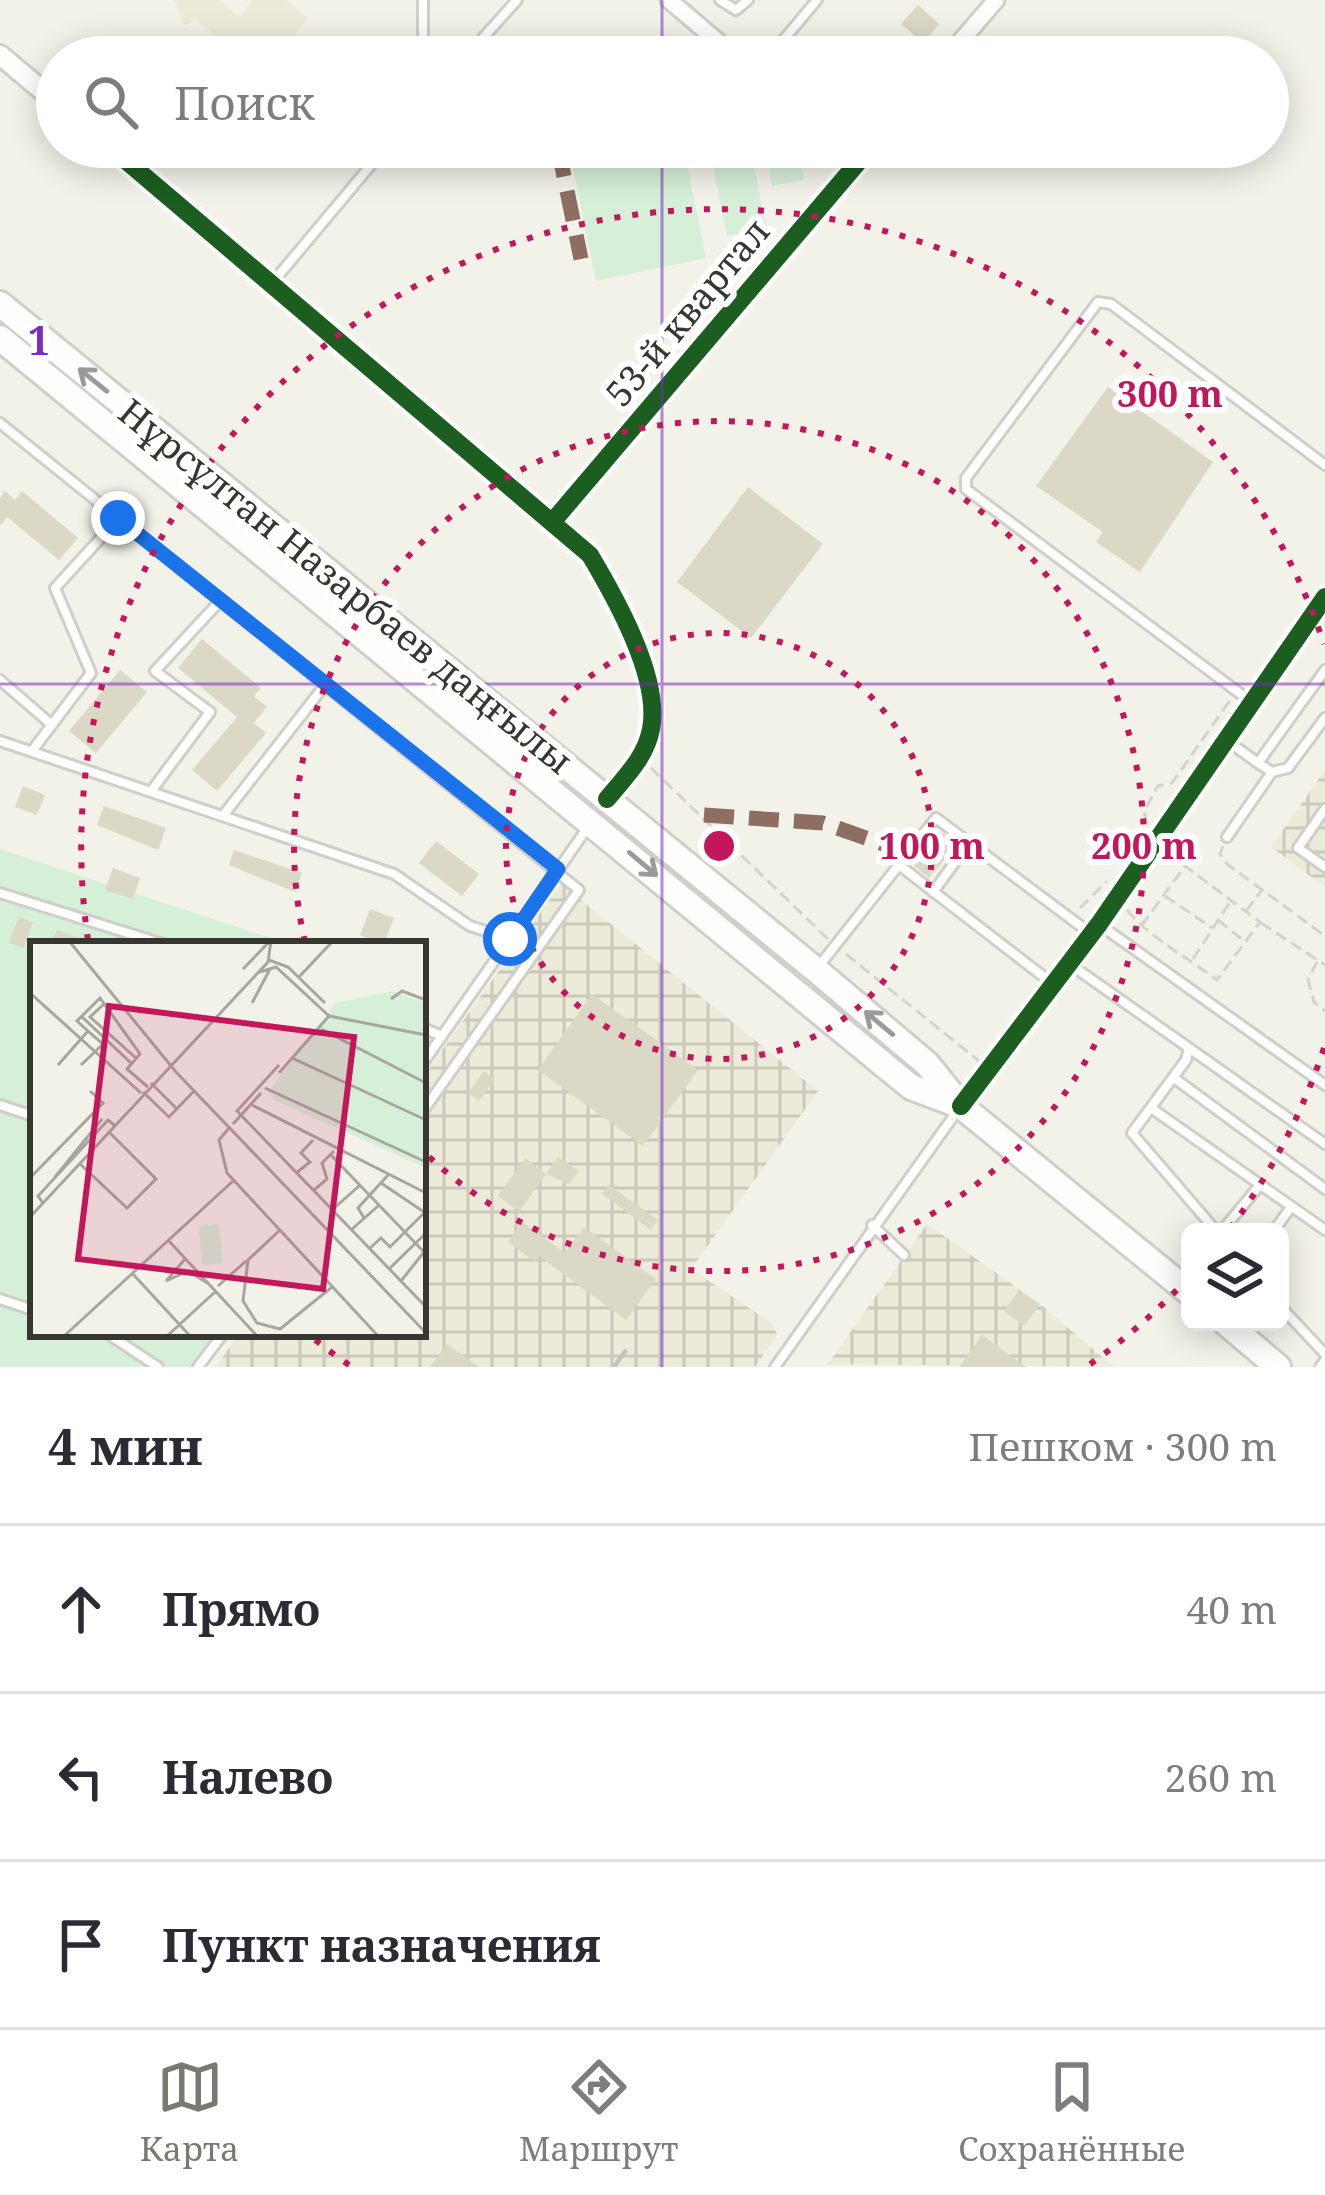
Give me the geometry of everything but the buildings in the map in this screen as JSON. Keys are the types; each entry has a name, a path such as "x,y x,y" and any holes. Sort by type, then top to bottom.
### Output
{"main road":[{"name":"Нұрсұлтан Назарбаев даңғылы","path":"0,304 816,970 927,1064 961,1106 1181,1286"},
{"name":"Нұрсұлтан Назарбаев даңғылы","path":"0,338 911,1087 961,1106"},
{"path":"592,821 607,799"},
{"path":"1236,1331 1278,1367"}],"street":[{"path":"669,0 711,36"},
{"path":"965,36 996,0"},
{"path":"0,55 36,85"},
{"path":"135,168 590,555 634,643 652,726 640,759 607,799"},
{"name":"53-й квартал","path":"554,520 853,168"},
{"path":"961,1106 1095,929 1225,739 1244,696 1325,597"}],"lane":[{"path":"422,0 422,36"},
{"path":"485,36 518,0"},
{"path":"719,0 736,10 748,0"},
{"path":"787,36 817,0"},
{"path":"272,283 368,168"},
{"path":"1244,696 966,489 966,478 1098,302 1111,304 1325,465"},
{"path":"0,438 4,426 579,890 426,1107"},
{"path":"32,751 91,673 55,587 118,518"},
{"path":"152,790 210,712 155,670 220,601"},
{"path":"1258,763 1325,670"},
{"path":"0,680 52,725"},
{"path":"225,813 325,685"},
{"path":"1227,837 1272,772 1288,768 1325,718"},
{"path":"1225,739 1272,772"},
{"path":"0,741 225,813 324,854 412,881 470,926 510,939"},
{"path":"1325,809 1298,848 1325,867"},
{"path":"816,970 937,818 1070,918 1095,929 1325,1085"},
{"path":"426,1059 592,821"},
{"path":"933,892 969,843"},
{"path":"899,865 1054,985"},
{"path":"0,892 154,941"},
{"path":"1070,964 1325,1144"},
{"path":"426,1029 442,1036"},
{"path":"1189,1048 1174,1078 1132,1133 1211,1223"},
{"path":"1174,1078 1325,1189"},
{"path":"0,1106 30,1115"},
{"path":"775,1367 961,1106"},
{"path":"1151,1108 1325,1230"},
{"path":"1227,1223 1259,1186"},
{"path":"1279,1223 1291,1207"},
{"path":"872,1225 904,1255"},
{"path":"0,1299 30,1309"},
{"path":"1289,1317 1323,1360"},
{"path":"113,1337 158,1367"},
{"path":"198,1367 221,1337"}],"path":[{"path":"1147,824 1144,811 1158,786 1172,783 1244,696"},
{"path":"640,759 836,946 989,1069"},
{"path":"1227,837 1220,854 1227,864 1325,936"},
{"path":"1260,922 1217,980 1142,925 1185,866 1325,965"},
{"path":"1070,918 1112,877"},
{"path":"1246,912 1263,889"},
{"path":"1164,895 1212,928"},
{"path":"1192,962 1231,900"},
{"path":"1217,920 1245,942"},
{"path":"1318,960 1308,980 1314,1002 1325,1011"},
{"path":"1313,993 1325,994"}],"shaded area":[{"path":"174,0 219,0 239,17 253,0 286,0 308,18 293,36 215,36 196,19 185,26"},
{"path":"1325,770 1325,887 1271,847"},
{"path":"561,884 818,1091 691,1269 774,1325 777,1335 755,1367 216,1367 237,1337 426,1337 426,1073"},
{"path":"927,1224 1040,1304 1114,1367 828,1364"}],"green space":[{"path":"573,168 687,168 706,258 596,281"},
{"path":"713,168 755,168 766,229 727,236"},
{"path":"769,168 802,168 804,180 772,186"},
{"path":"0,849 280,941 30,941 30,1337 222,1337 203,1367 0,1367"}],"railway":[{"path":"614,1367 629,1346"}],"marked path":[{"path":"562,168 581,259"},
{"path":"704,815 823,823 909,853"}],"cycle path":[{"path":"135,168 590,555 634,639 652,709 645,749 607,799"},
{"path":"554,520 853,168"},
{"path":"961,1106 1099,924 1325,597"}],"route":[{"path":"118,518 558,869 510,939"}]}
